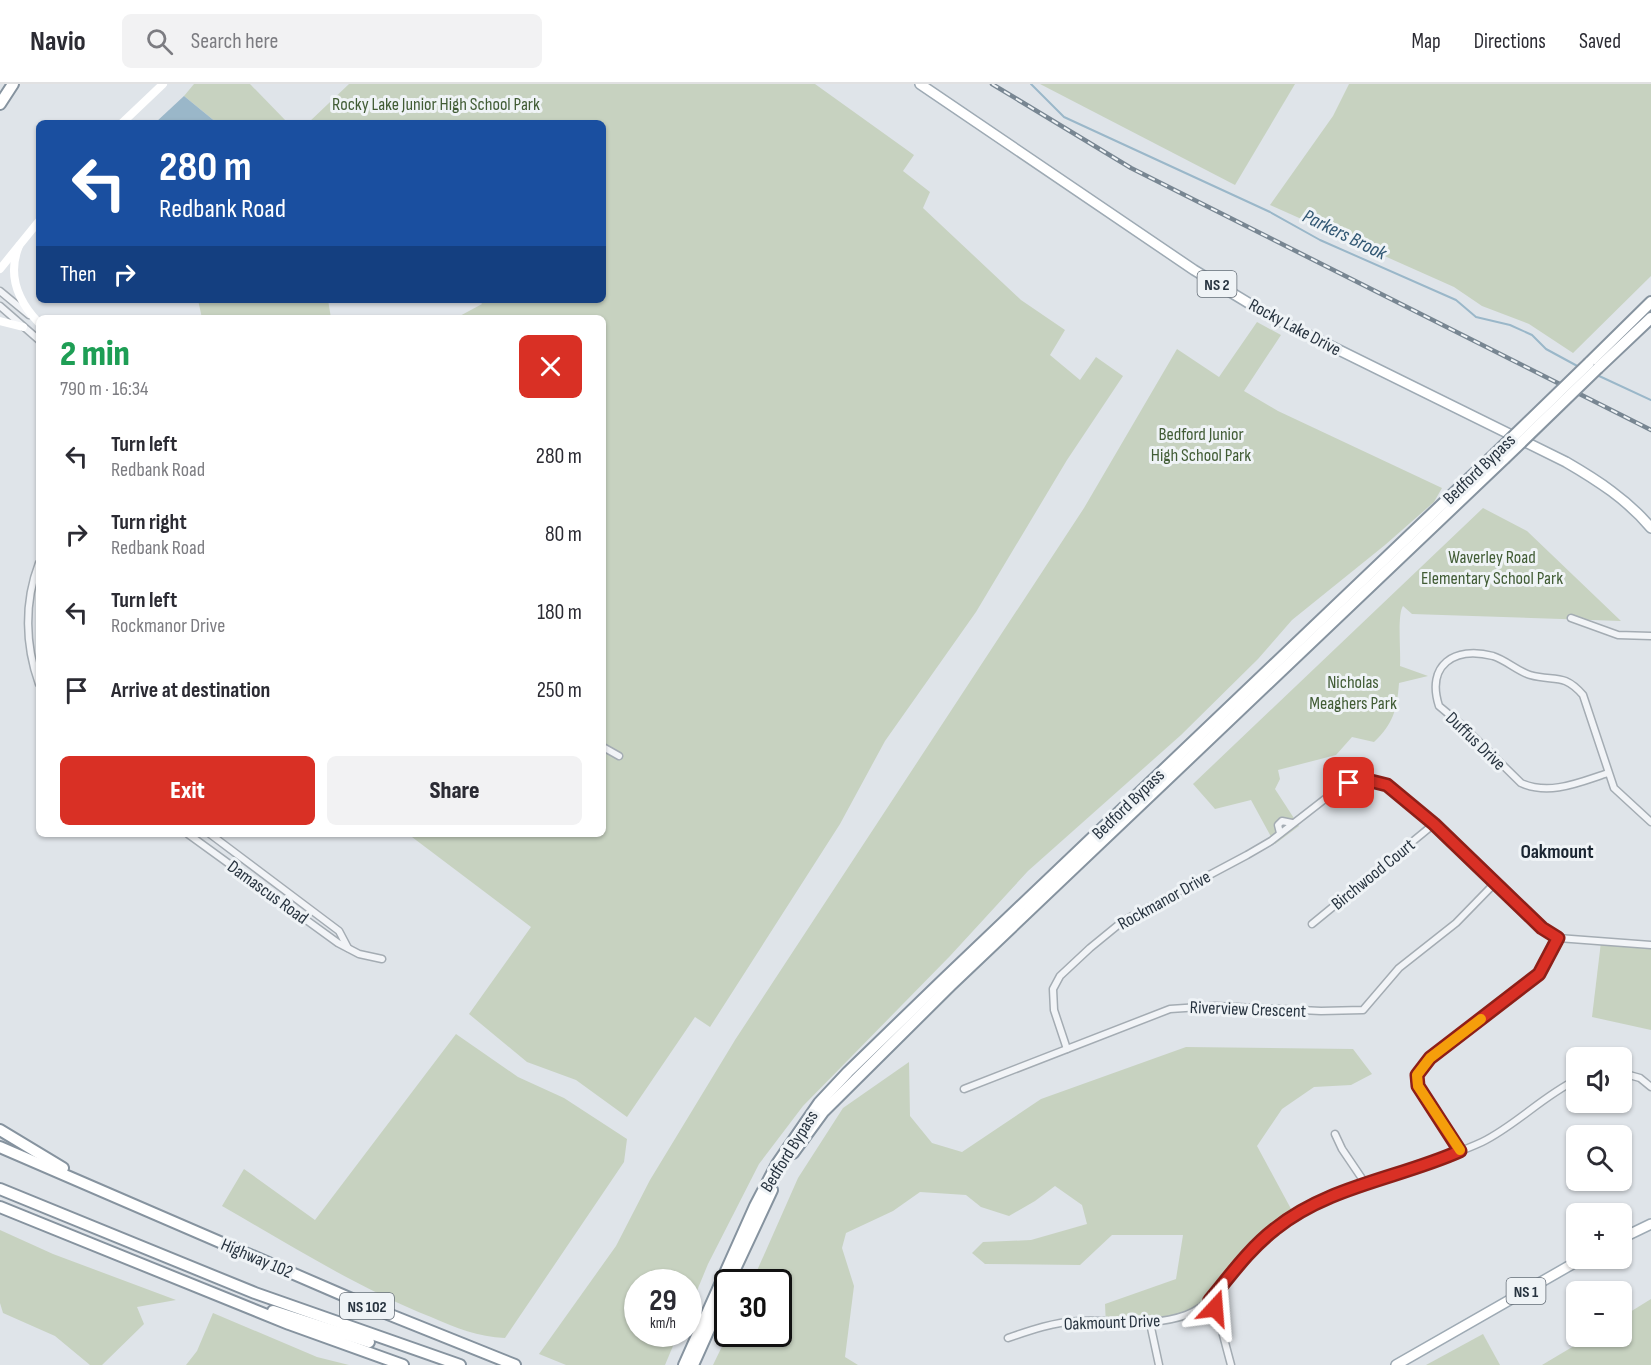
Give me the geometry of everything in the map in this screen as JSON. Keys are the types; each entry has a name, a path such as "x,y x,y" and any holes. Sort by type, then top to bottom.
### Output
{"highway":[{"path":"0,104 13,84"},
{"name":"Bedford Bypass","path":"735,1269 782,1170 824,1112 1031,907 1593,366 1651,302"},
{"name":"Bedford Bypass","path":"1593,366 1651,318"},
{"name":"Bedford Bypass","path":"684,1365 755,1206 777,1164 819,1103 944,979 1499,457"},
{"path":"0,1130 105,1192"},
{"name":"Highway 102","path":"0,1147 368,1306 515,1365"},
{"name":"Highway 102","path":"0,1189 255,1293 460,1365"},
{"path":"0,1207 232,1300 403,1365"},
{"path":"232,1300 292,1316 440,1365"},
{"path":"693,1365 714,1318"}],"main road":[{"path":"125,120 163,84"},
{"name":"Rocky Lake Drive","path":"920,84 1194,270 1270,316 1566,462 1596,479 1638,512 1651,528"},
{"path":"0,269 36,225"},
{"path":"19,246 14,261 14,281 24,303 36,319"},
{"path":"0,321 23,327"},
{"path":"1632,1233 1651,1224"},
{"name":"NS 1","path":"1396,1365 1566,1268"}],"street":[{"path":"0,291 36,321"},
{"path":"0,306 36,338"},
{"path":"36,574 28,617 31,656 36,674"},
{"path":"1571,618 1618,635 1651,636"},
{"name":"Duffus Drive","path":"1608,773 1558,788 1531,788 1521,783 1479,740 1439,706 1434,680 1438,669 1453,658 1484,655 1494,657 1527,674 1564,679 1574,685 1583,695 1614,788 1651,822"},
{"path":"606,749 619,756"},
{"name":"Rockmanor Drive","path":"1067,1049 1052,999 1053,989 1060,976 1123,921 1246,855 1280,833 1339,788 1358,780 1387,785 1434,824 1542,928 1558,938"},
{"name":"Birchwood Court","path":"1312,924 1434,824"},
{"name":"Damascus Road","path":"192,837 348,949 382,959"},
{"name":"Damascus Road","path":"214,837 339,931 348,949"},
{"name":"Riverview Crescent","path":"964,1089 1141,1018 1187,1006 1363,1010 1399,968 1456,923 1495,883"},
{"path":"1460,1151 1418,1086 1417,1075 1430,1058 1539,974 1558,938 1651,945"},
{"path":"1632,1076 1640,1078 1651,1087"},
{"name":"Oakmount Drive","path":"1008,1338 1062,1322 1150,1323 1189,1314 1210,1300 1249,1252 1276,1228 1317,1204 1365,1183 1436,1162 1484,1141 1566,1085"},
{"path":"1335,1134 1342,1149 1365,1183"},
{"path":"1210,1300 1218,1316 1231,1365"},
{"path":"1150,1323 1158,1365"}],"green space":[{"path":"194,84 250,84 285,120 213,120 184,96"},
{"name":"Rocky Lake Junior High School Park","path":"349,84 815,84 914,155 903,171 930,192 923,208 1021,300 1065,330 1050,355 1080,380 1096,357 1123,376 1067,460 976,612 885,741 840,824 710,1027 695,1017 627,1117 576,1080 527,1062 469,1014 531,927 412,837 606,837 606,315 462,315 481,303 606,303 606,120 311,120"},
{"path":"1040,84 1295,84 1235,185"},
{"path":"1349,84 1651,84 1651,276 1573,353 1529,324 1482,306 1454,287 1270,205 1333,116"},
{"path":"199,303 328,303 330,315 201,315"},
{"name":"Bedford Junior High School Park","path":"1257,322 1281,335 1244,391 1278,411 1442,488 1434,502 1292,620 1258,659 1181,735 1028,871 950,956 803,1106 759,1164 702,1279 702,1269 624,1269 624,1347 673,1347 665,1365 566,1365 539,1354 616,1246 650,1180 735,1040 1084,508 1177,349 1219,377"},
{"path":"1483,508 1527,531 1621,621 1412,614 1403,606 1400,625 1400,666 1428,676 1399,683 1393,716 1386,729 1374,742 1352,737 1336,755 1278,770 1280,779 1275,789 1299,826 1275,844 1251,800 1215,809 1193,784"},
{"path":"1601,942 1651,947 1651,1030 1592,1017"},
{"path":"456,1034 518,1077 564,1098 627,1139 624,1162 505,1338 467,1331 404,1306 325,1265 222,1206 244,1169 315,1220"},
{"path":"1186,1047 1353,1049 1372,1074 1351,1085 1314,1087 1282,1109 1257,1146 1297,1220 1263,1247 1206,1311 1159,1325 1106,1325 1105,1304 1176,1279 1183,1235 1112,1235 1080,1265 985,1264 972,1253 983,1242 1031,1240 1087,1224 1082,1205 1055,1186 1009,1216 981,1207 966,1195 920,1192 893,1211 846,1233 842,1248 854,1286 845,1357 858,1365 713,1365 722,1347 792,1347 792,1269 758,1269 798,1178 843,1108 909,1062 910,1116 932,1143 962,1152 1041,1099"},
{"path":"0,1230 53,1254 176,1300 137,1307 144,1324 102,1365 90,1365 55,1336 3,1313 0,1303"},
{"path":"1651,1299 1651,1365 1542,1365 1572,1347 1632,1347 1632,1311"},
{"path":"213,1313 317,1357 349,1365 186,1365 197,1351"},
{"path":"1483,1334 1500,1365 1426,1365"}],"water":[{"path":"184,96 213,120 158,120"}],"waterway":[{"name":"Parkers Brook","path":"1031,84 1064,117 1270,212 1320,240 1456,300 1476,317 1510,325 1532,335 1546,349 1581,368"},
{"name":"Parkers Brook","path":"1597,375 1651,400"}],"railway":[{"path":"992,84 1131,168 1651,430"}],"slow traffic":[{"path":"1460,1150 1418,1086 1417,1075 1425,1062 1481,1019"}],"district":[{"name":"Oakmount","path":"1557,851"}],"route":[{"path":"1215,1308 1210,1300 1257,1244 1276,1228 1317,1204 1365,1183 1436,1162 1460,1151 1418,1086 1417,1075 1425,1062 1539,974 1558,938 1542,928 1434,824 1407,804 1387,785 1367,780 1349,783"}],"park label":[{"name":"Waverley Road Elementary School Park","path":"1492,567"},
{"name":"Nicholas Meaghers Park","path":"1353,692"}]}
